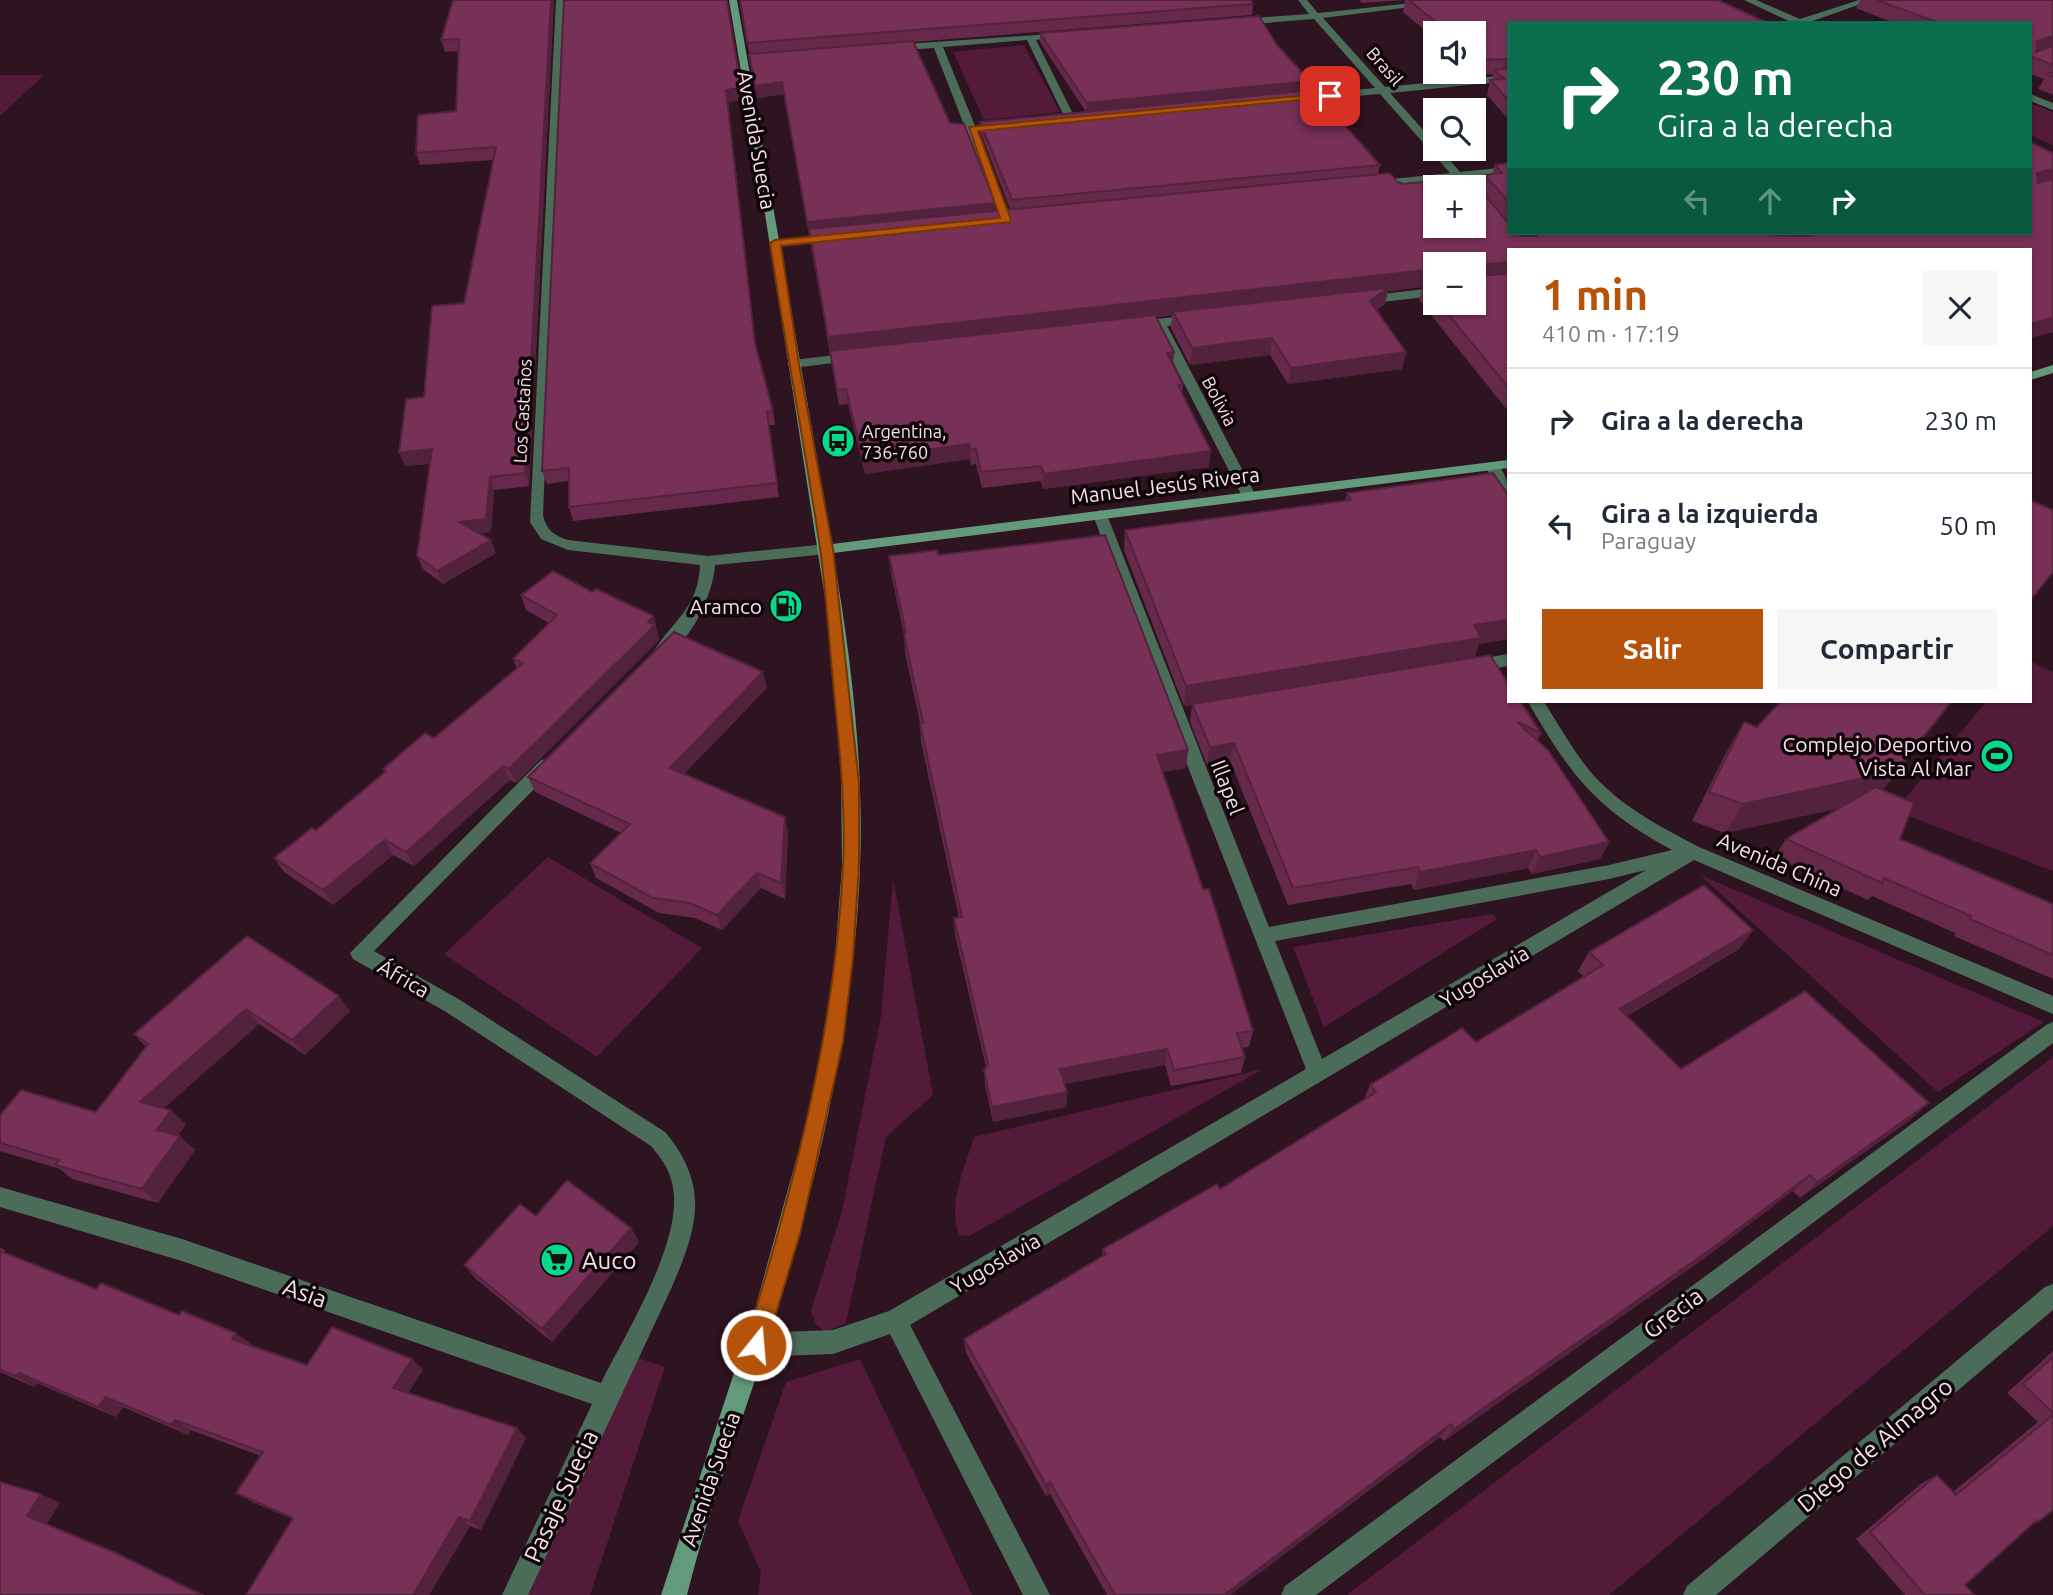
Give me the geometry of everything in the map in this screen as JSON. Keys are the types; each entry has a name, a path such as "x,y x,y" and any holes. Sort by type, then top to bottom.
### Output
{"main road":[{"name":"Avenida Suecia","path":"674,1595 790,1234 833,1042 845,958 851,866 851,783 827,549 793,364 749,60 733,0"},
{"path":"2032,375 2053,369"},
{"name":"Manuel Jesús Rivera","path":"827,549 1507,464"}],"street":[{"name":"Brasil","path":"1302,0 1457,175"},
{"path":"1228,23 1463,0"},
{"path":"1748,0 1796,21"},
{"path":"1801,21 1868,0"},
{"name":"Los Castaños","path":"564,1 537,523 546,536 568,545 708,561 827,549"},
{"path":"886,49 1070,35"},
{"path":"1030,38 1071,120"},
{"path":"939,45 1006,220"},
{"path":"1289,99 1507,78"},
{"path":"2032,98 2053,107"},
{"path":"1059,121 1085,118"},
{"path":"973,129 1010,125"},
{"path":"1466,175 1507,170"},
{"path":"1360,185 1423,179"},
{"path":"993,222 1020,219"},
{"path":"775,243 843,236"},
{"path":"1352,301 1423,293"},
{"path":"1119,327 1200,318"},
{"name":"Bolivia","path":"1159,323 1250,496"},
{"path":"793,364 861,356"},
{"path":"1491,466 1507,488"},
{"name":"Illapel","path":"1100,514 1182,715 1262,936 1318,1074"},
{"path":"654,658 683,630 697,610 706,585 708,561"},
{"path":"1455,669 1507,660"},
{"name":"Avenida China","path":"1537,703 1584,775 1615,805 1649,829 1693,852 2053,1005"},
{"name":"África","path":"556,756 360,953 453,1006 658,1139 675,1159 684,1185 685,1212 678,1241 607,1397"},
{"path":"1262,936 1609,872 1693,852"},
{"name":"Yugoslavia","path":"756,1345 833,1342 895,1321 1693,852"},
{"name":"Grecia","path":"1294,1595 2053,1031"},
{"name":"Asia","path":"0,1198 181,1250 607,1397"},
{"name":"Diego de Almagro","path":"1696,1595 2053,1295"},
{"path":"895,1321 1037,1595"},
{"name":"Pasaje Suecia","path":"515,1595 607,1397"}],"shaded area":[{"path":"1024,45 1060,112 984,120 953,52"},
{"path":"0,75 44,75 0,116"},
{"path":"2032,104 2053,112 2053,145 2032,136"},
{"name":"Complejo Deportivo Vista Al Mar","path":"2032,662 2053,672 2053,871 1895,811 1985,703 2032,703"},
{"path":"548,857 702,948 597,1057 444,954"},
{"path":"1700,875 2044,1022 1938,1092"},
{"path":"893,879 933,1095 886,1137 846,1323 825,1332 816,1324 811,1311 842,1211 881,1016"},
{"path":"1492,914 1497,919 1324,1027 1293,947"},
{"path":"2053,1057 2053,1226 1609,1595 1347,1595"},
{"path":"1263,1069 969,1236 959,1235 956,1198 974,1137"},
{"path":"635,1357 665,1367 590,1595 528,1595"},
{"path":"860,1359 972,1595 758,1595 761,1572 738,1521 786,1382"}],"building":[{"path":"453,0 551,0 525,473 490,477 486,519 459,522 491,540 437,571 417,556 432,449 399,453 406,399 424,397 432,306 464,303 496,147 416,153 418,115 456,111 459,39 441,40"},
{"path":"564,0 727,0 741,88 726,90 755,343 773,411 767,412 777,483 569,507 569,468 542,471"},
{"path":"740,0 1251,0 1253,4 747,43"},
{"path":"1409,0 1718,0 1764,21 1507,21 1507,59 1486,60 1486,21 1434,21"},
{"path":"1877,0 2053,0 2053,36 2037,41 2036,52 2053,46 2053,65 2032,57 2032,21 1934,21"},
{"path":"1259,16 1277,45 1310,81 1087,103 1040,33"},
{"path":"913,41 950,123 964,124 995,203 807,222 782,82 755,86 749,54"},
{"path":"1507,68 1507,99 1490,80 1504,79 1494,70"},
{"path":"1314,90 1380,165 1012,200 980,122"},
{"path":"2032,143 2053,153 2053,169 2037,173 2038,183 2053,179 2053,318 2032,323 2032,248 1507,248 1507,262 1486,264 1486,252 1423,252 1423,270 828,337 809,229 1390,173 1397,182 1404,184 1423,182 1423,238 1486,238 1486,197 1507,221 1507,235 2032,235"},
{"path":"1507,163 1507,200 1485,175 1502,173 1495,165"},
{"path":"1507,274 1507,386 1449,315 1486,315 1486,275"},
{"path":"1388,288 1370,301 1406,352 1291,368 1272,338 1192,348 1173,312"},
{"path":"1155,315 1174,352 1167,353 1183,384 1178,385 1211,451 1044,474 1041,466 981,472 976,449 970,450 969,444 863,459 846,389 837,390 830,351"},
{"path":"1493,473 1507,494 1507,620 1474,625 1481,638 1186,686 1125,530 1351,500 1347,493"},
{"path":"2032,501 2053,510 2053,572 2032,598"},
{"path":"1105,535 1188,750 1157,755 1203,889 1209,889 1253,1031 1237,1033 1245,1057 1174,1070 1167,1049 1060,1069 1067,1092 992,1107 984,1070 988,1064 954,918 962,917 920,724 923,723 889,556 937,550 938,555"},
{"path":"553,571 592,592 596,589 654,616 648,622 655,625 509,769 503,766 406,852 385,840 323,890 274,858 312,828 316,830 386,771 383,769 425,733 434,738 523,663 513,659 557,615 521,595"},
{"path":"674,632 763,672 670,768 785,817 781,883 757,873 717,915 690,903 653,898 590,863 630,824 528,777"},
{"path":"1490,655 1507,681 1507,703 1522,703 1541,733 1517,722 1548,750 1609,842 1540,857 1536,850 1420,872 1418,867 1293,888 1234,743 1210,747 1192,704"},
{"path":"1779,703 1950,703 1896,771 1743,804 1709,792 1744,722 1757,727"},
{"path":"1876,787 1914,803 1900,839 2053,904 2053,955 1884,878 1882,883 1786,839"},
{"path":"1704,885 1753,930 1620,1009 1681,1069 1805,991 1929,1103 1817,1182 1810,1175 1718,1244 1454,1429 1451,1424 1224,1595 1115,1595 1050,1482 1046,1485 964,1339 1106,1254 1103,1249 1217,1184 1220,1189 1376,1092 1370,1085 1462,1028 1476,1042 1603,965 1589,952"},
{"path":"247,936 339,996 292,1040 246,1009 140,1102 171,1110 157,1130 180,1136 142,1189 55,1165 59,1160 0,1143 0,1115 21,1090 96,1112 148,1044 134,1034"},
{"name":"Auco","path":"567,1180 631,1228 542,1329 464,1265 520,1204 536,1216"},
{"path":"0,1251 96,1289 101,1283 179,1315 182,1311 236,1333 232,1339 307,1365 332,1327 412,1359 393,1388 517,1428 470,1521 459,1517 413,1595 246,1595 293,1518 236,1493 263,1452 175,1420 171,1425 106,1397 98,1407 19,1373 16,1376 0,1370"},
{"path":"2053,1357 2053,1413 2023,1384"},
{"path":"2053,1415 2053,1510 2038,1522 2037,1520 1965,1585 1975,1595 1925,1595 1870,1532 1937,1475 1956,1495"},
{"path":"0,1482 41,1494 27,1516 116,1553 202,1595 0,1595"}],"place":[{"name":"Argentina, 736-760","path":"838,441"},
{"name":"Aramco","path":"786,606"},
{"name":"Complejo Deportivo Vista Al Mar","path":"1997,756"},
{"name":"Auco","path":"557,1260"}],"route":[{"path":"756,1345 790,1234 833,1042 845,958 851,866 851,783 827,549 793,364 775,243 1006,220 973,129 1330,96"}]}
